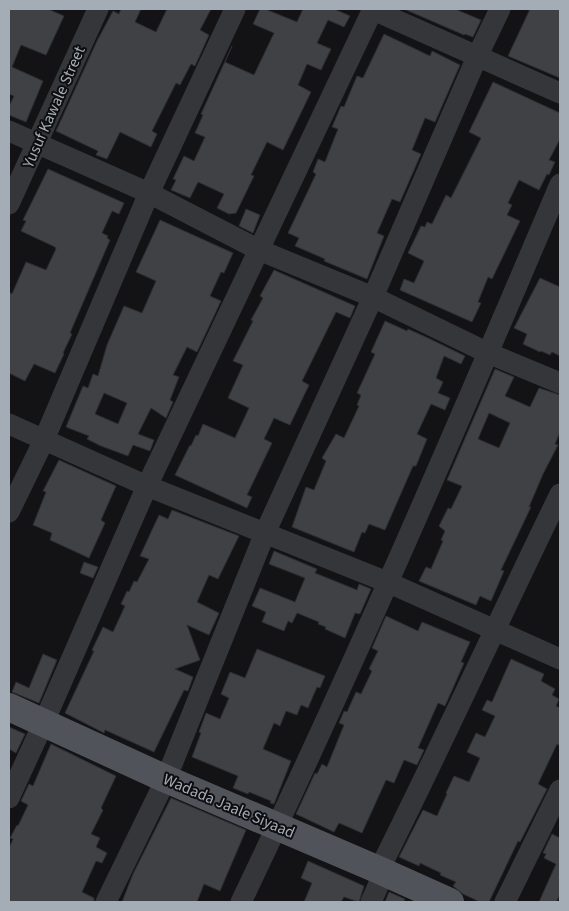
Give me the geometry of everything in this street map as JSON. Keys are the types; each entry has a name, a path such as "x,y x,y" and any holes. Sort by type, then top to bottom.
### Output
{"main road":[{"name":"Wadada Jaale Siyaad","path":"9,707 166,779 450,902"}],"street":[{"name":"Yusuf Kawale Street","path":"9,204 98,9"},
{"path":"9,512 44,440 149,193 234,9"},
{"path":"9,798 147,486 372,9 560,93"},
{"path":"106,902 166,779 265,533 373,297 477,56 500,9"},
{"path":"9,131 149,193 259,250 373,297 488,353 560,383"},
{"path":"241,902 387,582 560,184"},
{"path":"9,424 147,486 387,582 560,659"},
{"path":"371,902 382,877 379,870 439,750 494,630 560,494"},
{"path":"504,902 560,790"}],"building":[{"path":"9,9 48,9 64,16 46,55 21,45 12,67 43,81 26,122 9,115 9,106 14,96 9,94"},
{"path":"121,9 141,9 135,22 156,32 167,9 211,9 200,30 209,35 195,66 191,64 180,85 176,83 152,131 157,134 151,147 120,132 107,159 96,155 98,151 56,131 97,41 113,11 119,14"},
{"path":"260,9 265,9 297,22 303,9 334,9 350,16 344,27 328,20 317,43 331,49 321,70 307,64 298,85 311,92 283,150 267,142 251,175 254,176 236,213 229,214 217,208 224,194 198,182 190,198 171,190 176,180 173,179 184,156 194,161 205,137 195,133 203,115 201,114 232,46 225,62 254,75 274,33 253,24"},
{"path":"404,9 455,9 481,20 473,37 464,35"},
{"path":"530,9 560,9 560,78 508,56"},
{"path":"384,34 430,56 432,51 460,65 435,122 425,118 412,150 421,154 400,202 392,199 377,233 384,236 367,279 324,261 325,259 295,246 299,238 288,233 316,174 313,172 318,159 325,162 338,129 332,127 341,106 344,107 357,76 363,78"},
{"path":"493,82 560,113 560,139 549,160 555,162 539,190 519,180 508,203 512,205 507,215 520,221 492,279 488,277 478,302 481,303 472,322 400,290 404,279 414,283 424,261 408,253 421,226 425,227 427,222 432,224 446,195 451,198 481,138 469,132"},
{"path":"48,169 124,203 119,214 112,211 102,233 108,236 107,238 110,240 55,373 34,364 25,381 9,373 9,292 12,294 26,262 46,270 56,249 21,231 26,221 23,220"},
{"path":"246,209 260,215 253,233 239,226"},
{"path":"160,220 233,253 224,273 221,272 210,296 221,301 197,352 187,347 173,375 179,377 170,400 173,402 166,418 151,408 138,434 154,440 150,451 133,445 128,456 101,446 87,439 89,436 66,427 83,386 88,388 93,374 98,376 107,345 124,306 142,313 156,281 136,272","holes":["104,393 127,403 118,424 95,414"]},
{"path":"274,270 355,306 350,318 336,312 302,381 309,385 290,425 274,418 264,439 272,443 247,495 252,497 247,508 175,475 203,424 235,438 249,408 228,398 243,365 233,361 263,298 260,296"},
{"path":"540,278 560,287 560,356 552,352 550,355 540,352 523,344 527,334 514,328"},
{"path":"385,321 407,331 408,329 465,356 461,364 444,356 436,378 443,382 438,393 450,398 445,410 431,404 417,434 427,439 385,530 369,524 365,533 362,532 354,552 292,527 306,487 314,490 326,461 322,458 336,434 344,438 359,406 357,405 361,395 357,393 375,354 371,352"},
{"path":"495,369 514,377 505,396 530,407 539,388 560,395 560,432 555,444 558,445 543,474 529,507 531,507 501,570 504,571 491,601 480,596 476,605 419,581 426,567 431,569 443,541 441,540 445,531 439,526 448,508 451,509 462,486 447,480","holes":["489,413 510,423 499,448 478,439"]},
{"path":"59,460 116,486 101,520 105,523 89,558 50,540 52,533 33,525 46,492 43,491"},
{"path":"172,510 239,536 218,579 209,575 197,602 219,613 209,635 187,625 200,660 175,669 193,677 188,691 184,690 154,752 105,730 104,733 65,713 103,627 113,632 125,606 121,604 127,591 129,592 134,581 137,582 149,559 140,556 159,515 168,519"},
{"path":"274,551 317,569 315,573 357,590 359,584 371,589 360,614 355,613 345,638 325,629 326,627 318,624 319,622 297,613 292,623 288,621 284,631 262,622 266,612 252,606 260,588 295,602 305,578 269,564"},
{"path":"84,562 98,567 93,578 80,573"},
{"path":"386,616 418,631 422,622 470,642 461,662 464,663 445,706 438,703 418,748 424,750 417,765 404,760 394,783 386,780 362,833 339,823 334,832 296,814 315,773 317,774 322,764 327,767 344,725 339,723 344,711 347,712 356,692 361,694 372,671 369,669 378,651 372,648"},
{"path":"257,649 325,676 320,688 317,687 308,708 301,705 297,715 286,711 280,726 274,723 263,749 291,761 274,804 249,792 248,794 233,788 238,776 192,757 206,713 220,719 229,698 221,694 230,672 245,678"},
{"path":"43,654 57,660 39,703 12,692 16,682 29,688"},
{"path":"511,659 544,674 541,681 555,689 552,695 559,699 556,706 560,708 560,746 557,744 538,784 547,789 520,842 518,841 489,902 480,902 463,894 453,886 456,882 440,875 441,873 420,863 419,866 399,857 423,810 437,816 454,776 469,782 480,758 467,752 476,733 485,737 495,716 482,710 487,700 492,702"},
{"path":"9,727 25,734 16,753 9,749"},
{"path":"51,744 116,776 101,808 103,810 91,834 100,838 96,847 107,853 102,863 96,861 82,892 94,898 94,902 9,902 9,848 13,839 10,838 28,805 21,801 29,784 33,786"},
{"path":"171,798 246,830 220,891 204,884 197,902 122,902 133,874"},
{"path":"552,834 560,838 560,895 556,902 539,902 556,864 544,858 546,854 543,853"},
{"path":"308,861 364,886 359,902 344,897 341,902 304,902 312,883 301,878"},
{"path":"389,892 405,899 404,901 407,902 385,902"}]}
